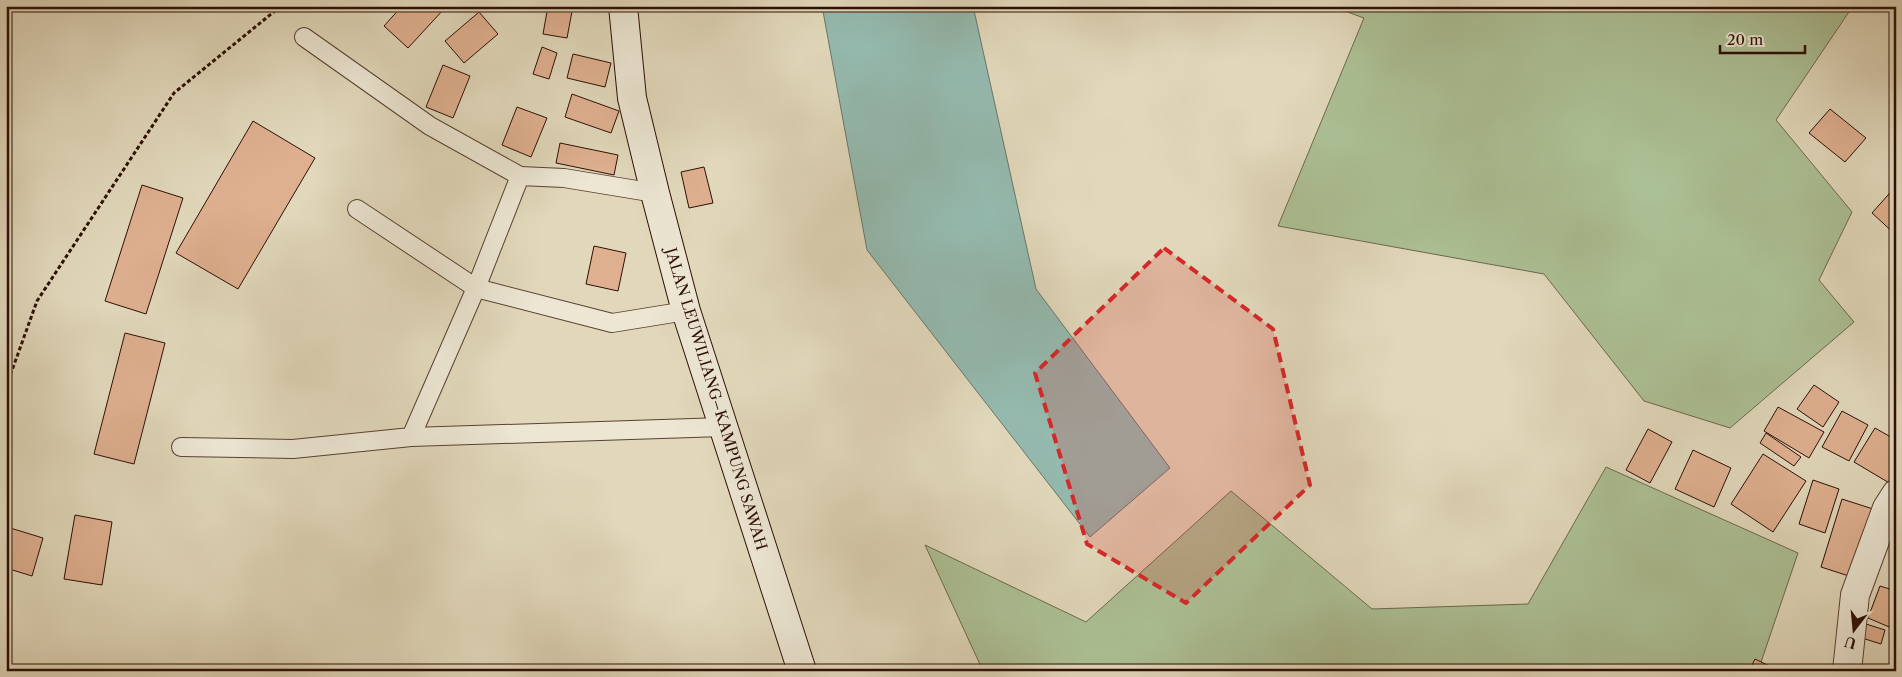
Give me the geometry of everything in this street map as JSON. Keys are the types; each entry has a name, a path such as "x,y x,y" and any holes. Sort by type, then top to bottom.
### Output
{"main road":[{"name":"JALAN LEUWILIANG–KAMPUNG SAWAH","path":"623,6 632,98 686,311 802,671"},
{"path":"1847,671 1855,595 1887,508 1896,494"}],"lane":[{"path":"304,37 430,126 520,176 564,178 655,193"},
{"path":"411,437 476,288 520,176"},
{"path":"357,209 476,288 612,323 686,311"},
{"path":"180,447 293,449 411,437 723,427"}],"path":[{"path":"6,387 37,302 174,93 281,6"}],"highlighted area":[{"path":"1164,248 1273,329 1310,485 1186,603 1087,544 1035,373"}],"green space":[{"path":"1331,6 1853,6 1776,120 1852,212 1819,280 1854,322 1730,428 1644,401 1544,274 1278,226 1364,18"},
{"path":"1606,467 1798,553 1758,671 983,671 925,545 1086,622 1231,491 1372,609 1528,604"}],"water":[{"path":"822,6 973,6 1036,289 1170,468 1090,537 867,250"}],"building":[{"path":"402,6 441,6 444,9 408,48 384,26"},
{"path":"548,6 573,6 567,38 543,34"},
{"path":"479,12 498,34 464,63 445,41"},
{"path":"542,47 557,53 549,79 533,74"},
{"path":"573,54 611,63 605,87 567,78"},
{"path":"443,65 470,76 453,118 426,107"},
{"path":"572,94 619,111 611,133 565,117"},
{"path":"517,107 547,118 531,157 502,145"},
{"path":"1830,109 1866,138 1845,162 1809,133"},
{"path":"253,121 315,158 238,289 176,253"},
{"path":"560,143 618,155 614,175 556,163"},
{"path":"704,167 713,203 689,208 681,172"},
{"path":"142,185 183,198 146,314 105,301"},
{"path":"1896,186 1896,235 1872,213"},
{"path":"594,246 626,253 618,291 586,284"},
{"path":"125,333 165,343 134,464 94,454"},
{"path":"1814,385 1839,402 1823,427 1797,409"},
{"path":"1778,407 1824,432 1809,458 1764,431"},
{"path":"1842,411 1868,425 1849,461 1822,447"},
{"path":"1875,428 1896,440 1896,476 1891,484 1854,462"},
{"path":"1648,429 1672,442 1650,483 1626,470"},
{"path":"1766,433 1801,457 1794,466 1760,443"},
{"path":"1693,450 1731,468 1714,507 1675,489"},
{"path":"1763,454 1806,481 1773,532 1731,504"},
{"path":"1813,480 1839,489 1825,533 1799,524"},
{"path":"1842,499 1873,509 1852,577 1821,567"},
{"path":"1896,513 1896,549 1879,536"},
{"path":"75,515 112,522 102,585 64,579"},
{"path":"7,527 43,538 32,576 6,568"},
{"path":"1880,586 1896,591 1894,629 1868,618"},
{"path":"1866,624 1885,630 1881,644 1862,638"},
{"path":"1755,659 1780,671 1749,671"}]}
